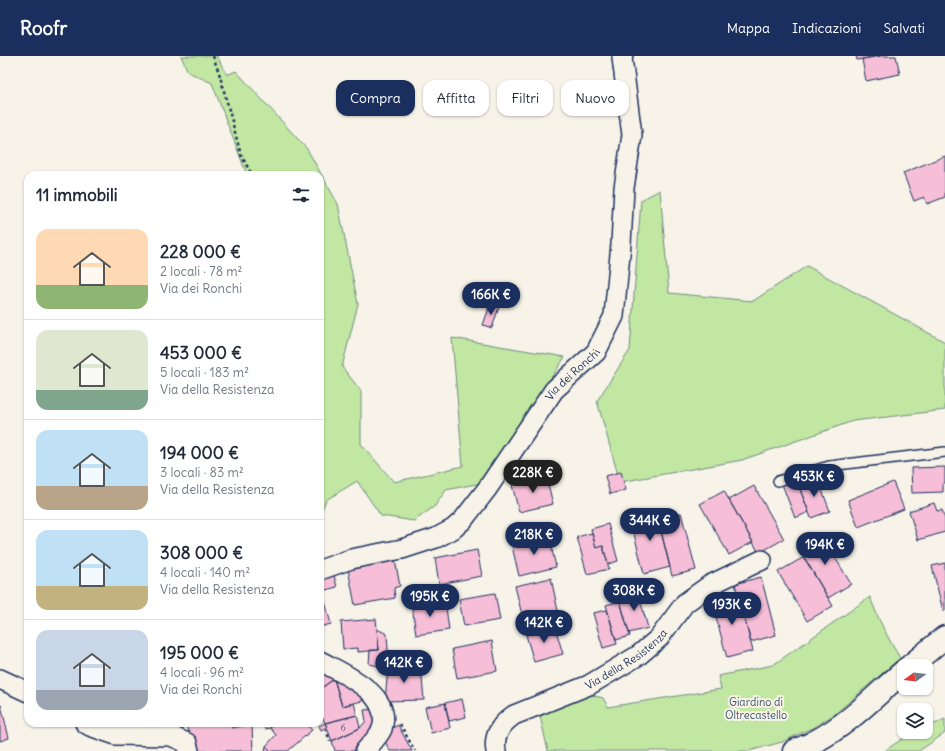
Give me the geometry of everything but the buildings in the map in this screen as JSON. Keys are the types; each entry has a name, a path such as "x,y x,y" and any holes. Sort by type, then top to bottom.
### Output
{"street":[{"name":"Via dei Ronchi","path":"324,569 351,559 402,549 436,538 453,529 463,520 487,489 554,390 596,352 614,316 621,244 624,188 632,135 622,58 623,56"},
{"name":"Via della Resistenza","path":"496,751 495,737 505,721 514,715 589,685 639,655 659,638 685,603 710,585 762,560"},
{"path":"918,659 945,637"},
{"path":"324,662 359,683 374,695 382,708 384,719 381,730 365,750"},
{"path":"794,751 814,743 832,732 897,677"},
{"path":"0,679 24,690"},
{"path":"93,727 116,735 173,730 187,743 189,751"}],"lane":[{"path":"778,482 829,466 945,452"}],"path":[{"path":"214,56 241,155 250,171"},
{"path":"327,729 326,730 330,741"}],"green space":[{"path":"181,56 217,56 227,75 236,71 307,149 319,171 245,171 212,83 188,72"},
{"path":"324,179 338,204 358,304 342,367 361,391 361,444 394,482 463,466 452,338 565,357 481,483 446,490 435,506 414,521 381,516 357,481 326,500 324,505"},
{"path":"660,190 669,293 753,301 807,266 945,342 945,410 853,421 742,460 620,482 597,401 630,350 641,200"},
{"name":"Giardino di Oltrecastello","path":"870,597 876,613 900,658 897,659 835,714 814,727 782,742 749,751 548,751 540,716 583,697 592,695 603,698 608,707 721,689 718,676 773,665"},
{"path":"945,719 945,733 919,751 885,751 902,739 933,739 933,725"}]}
